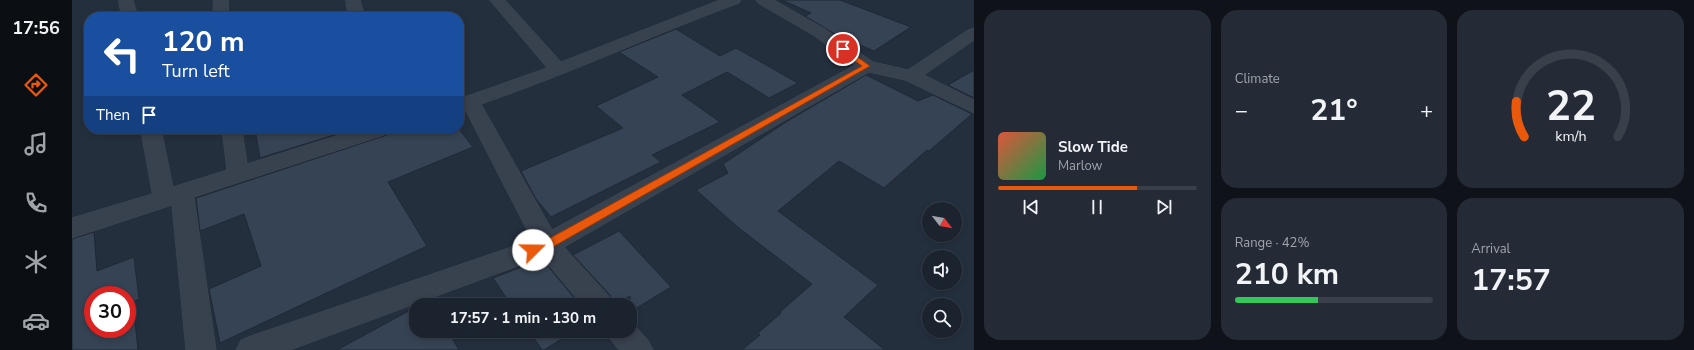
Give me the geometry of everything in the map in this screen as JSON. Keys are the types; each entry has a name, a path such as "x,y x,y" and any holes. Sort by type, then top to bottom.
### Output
{"street":[{"path":"126,0 129,12"},
{"path":"221,0 221,12"},
{"path":"353,0 356,12"},
{"path":"497,0 558,70"},
{"path":"593,298 547,245 464,103 558,70 677,20 734,0"},
{"path":"763,0 819,32 867,66 911,76 974,107"},
{"path":"911,76 974,34"},
{"path":"251,350 547,245 867,66"},
{"path":"153,134 173,196 201,350"},
{"path":"233,134 238,174"},
{"path":"72,228 364,134"},
{"path":"627,338 638,350"}],"building":[{"path":"782,0 840,0 911,27 874,51 833,33 805,16 811,13"},
{"path":"676,29 720,56 736,48 798,83 769,98 727,72 682,95 720,122 652,155 661,162 551,217 536,199 521,171 623,128 596,106 658,77 619,52"},
{"path":"974,70 974,98 948,85"},
{"path":"866,75 918,101 933,95 972,114 929,151 927,150 884,188 839,161 778,211 878,285 844,317 885,350 742,350 760,335 758,333 781,313 780,312 812,284 740,229 696,190 728,173 723,164 786,122"},
{"path":"256,134 337,134 260,158"},
{"path":"463,134 473,147 388,182 427,246 220,343 209,289 261,266 244,214 200,231 196,198 387,135"},
{"path":"619,231 671,287 637,308 637,298 630,298 630,296 626,298 611,298 573,255"},
{"path":"94,232 97,271 134,257 139,299 136,300 136,286 84,286 84,338 136,338 136,331 138,350 72,350 72,239"},
{"path":"542,259 574,298 506,298 493,278"},
{"path":"409,311 409,338 452,338 459,350 337,350"},
{"path":"534,338 563,338 544,350 542,350"}],"route":[{"path":"533,250 547,245 867,66 843,49"}]}
